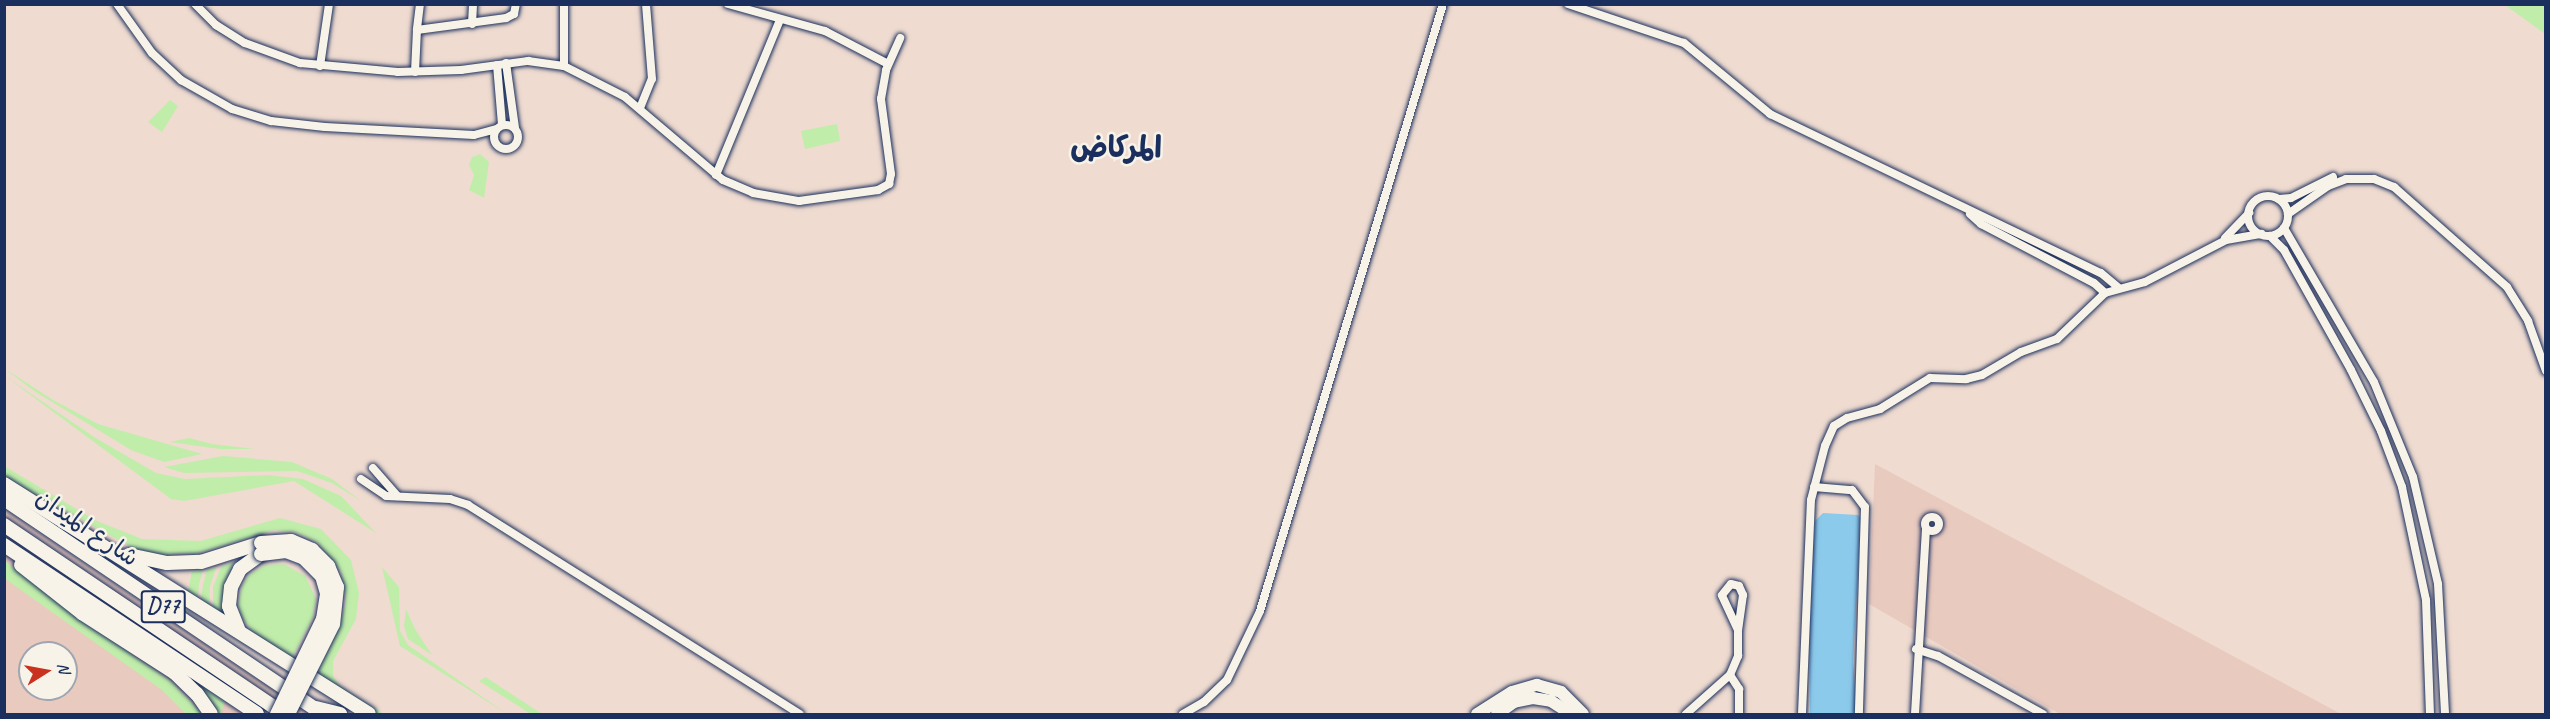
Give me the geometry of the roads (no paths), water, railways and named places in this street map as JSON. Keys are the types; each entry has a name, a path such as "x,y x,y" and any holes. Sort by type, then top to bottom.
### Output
{"main road":[{"path":"4,484 111,549 369,714"},
{"name":"شارع الميدان","path":"4,499 317,711"},
{"name":"شارع الميدان","path":"4,525 286,714"},
{"path":"111,549 156,562 190,563 223,558 291,541 312,550 332,572 338,594 333,624 286,714"},
{"path":"4,545 257,714"},
{"path":"239,631 229,606 231,587 240,569 261,548"},
{"path":"261,548 286,551 304,558 322,576 327,594 323,619 277,714"},
{"path":"4,552 82,613 166,668 190,687 211,714"},
{"path":"317,711 340,714"}],"street":[{"path":"117,4 152,53 182,80 232,109 277,122 474,135 504,149 514,146 518,137 505,90 501,64"},
{"path":"195,4 216,25 245,44 278,57 320,66 415,72 528,61 564,66 602,82 640,108 716,175 753,193 793,200 829,199 884,188 891,174 881,109 888,64 900,38"},
{"path":"320,66 329,4"},
{"path":"415,72 420,4"},
{"path":"472,24 473,4"},
{"path":"417,30 506,18 514,14 516,4"},
{"path":"564,4 564,66"},
{"path":"640,108 651,83 646,4"},
{"path":"728,4 833,34 888,64"},
{"path":"1184,714 1212,695 1233,671 1263,603 1443,4"},
{"path":"1568,4 1684,43 1770,114 1967,212 2094,283 2105,293"},
{"path":"716,175 780,20"},
{"path":"496,145 505,90"},
{"path":"474,135 499,127 515,128"},
{"path":"2218,244 2260,198 2279,200 2348,174 2374,174 2395,182 2497,268 2524,304 2546,351"},
{"path":"2445,714 2438,584 2413,477 2374,382 2284,228 2288,214 2328,186 2346,179 2374,179 2394,187 2507,287 2528,321 2546,371"},
{"path":"2279,200 2288,214"},
{"path":"2249,212 2250,223 2284,250 2351,370 2396,469 2414,533 2426,600 2430,714"},
{"path":"1802,714 1803,612 1814,487 1827,441 1842,420 1880,409 1930,378 1977,377 2021,352 2051,342 2105,293 2152,278 2218,244 2265,235 2284,228"},
{"path":"2021,241 2101,273 2119,288"},
{"path":"373,468 397,496"},
{"path":"362,479 382,494 450,499 473,508 800,714"},
{"path":"1814,487 1852,490 1865,507 1859,714"},
{"path":"1915,714 1916,650 1926,529"},
{"path":"1686,714 1730,675 1738,656 1738,630 1743,596 1739,586 1731,584 1722,595 1738,630"},
{"path":"1916,650 1944,659 2043,714"},
{"path":"1730,675 1739,689 1738,714"},
{"path":"1477,714 1512,692 1538,685 1561,692 1583,714"},
{"path":"1497,714 1514,702 1533,698 1551,701 1571,714"}],"water":[{"path":"1823,513 1858,515 1861,518 1853,662 1857,714 1810,714 1809,605 1815,521"}],"district":[{"name":"المركاض","path":"1116,147"}]}
